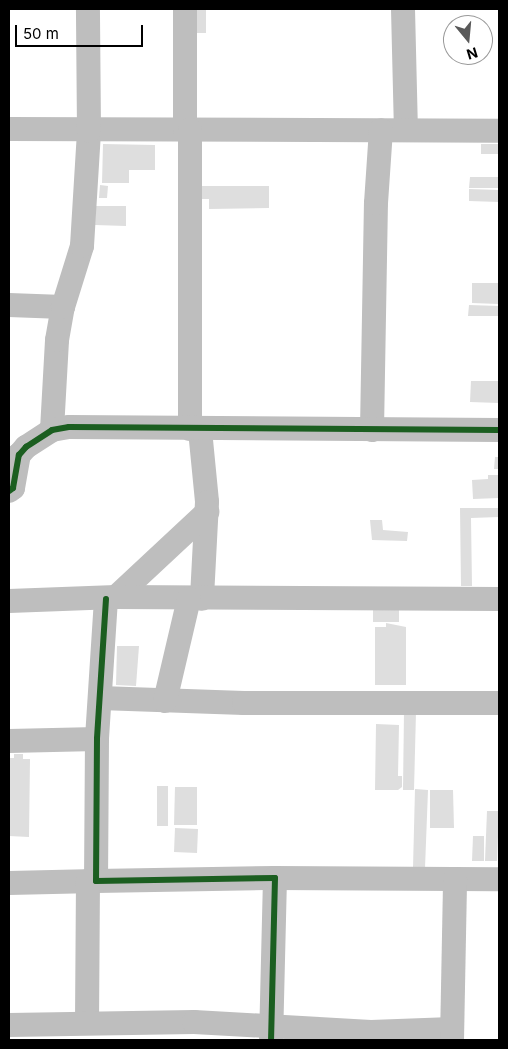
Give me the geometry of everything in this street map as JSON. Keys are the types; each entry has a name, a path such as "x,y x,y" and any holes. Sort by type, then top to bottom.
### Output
{"street":[{"path":"52,430 57,340 63,307 82,246 89,131 88,9"},
{"path":"165,701 196,599 207,512 195,430 185,9"},
{"path":"403,9 406,130"},
{"path":"9,129 89,131 499,131"},
{"path":"372,430 376,203 381,130"},
{"path":"9,305 63,307"},
{"path":"9,490 13,488 19,455 52,430 84,426 195,430 499,430"},
{"path":"86,1023 97,739 111,598 207,512"},
{"path":"9,601 111,598 499,599"},
{"path":"100,698 165,701 499,703"},
{"path":"9,741 97,739"},
{"path":"272,1035 275,878"},
{"path":"9,883 275,878 499,879"},
{"path":"9,1025 194,1022 272,1035 371,1032 452,1035 455,878"}],"building":[{"path":"195,9 206,9 206,33 194,33"},
{"path":"103,144 155,145 155,170 129,170 129,183 102,183"},
{"path":"481,144 499,144 499,154 481,154"},
{"path":"470,177 499,177 499,188 469,188"},
{"path":"100,185 108,186 107,198 99,198"},
{"path":"202,186 269,186 269,208 209,209 209,199 202,199"},
{"path":"469,189 499,190 499,202 469,201"},
{"path":"96,206 126,206 126,226 95,225"},
{"path":"472,283 499,283 499,304 472,303"},
{"path":"469,305 499,306 499,316 468,316"},
{"path":"471,381 499,381 499,403 470,402"},
{"path":"495,457 499,457 499,469 494,469"},
{"path":"488,475 499,475 499,498 473,499 472,480 488,479"},
{"path":"460,508 499,508 499,517 471,518 472,586 461,586"},
{"path":"370,520 382,520 383,530 408,532 407,541 372,540"},
{"path":"373,607 399,607 399,622 373,622"},
{"path":"386,623 406,627 406,685 375,685 375,627 386,627"},
{"path":"117,646 139,646 136,686 116,685"},
{"path":"404,711 416,712 414,790 403,790"},
{"path":"376,724 399,725 398,776 402,776 402,787 398,790 375,790"},
{"path":"14,754 23,754 23,759 30,759 29,837 9,836 9,758 14,758"},
{"path":"157,786 168,786 168,826 157,826"},
{"path":"175,787 197,787 197,825 174,825"},
{"path":"415,789 428,790 425,868 413,868"},
{"path":"430,790 453,790 454,828 430,828"},
{"path":"487,811 499,811 497,861 485,861"},
{"path":"175,828 198,829 197,853 174,852"},
{"path":"473,836 484,836 484,861 472,861"}],"cycle path":[{"path":"9,491 13,488 19,455 26,447 52,430 69,427 499,430"},
{"path":"106,599 97,739 96,881 275,878 271,1040"}]}
